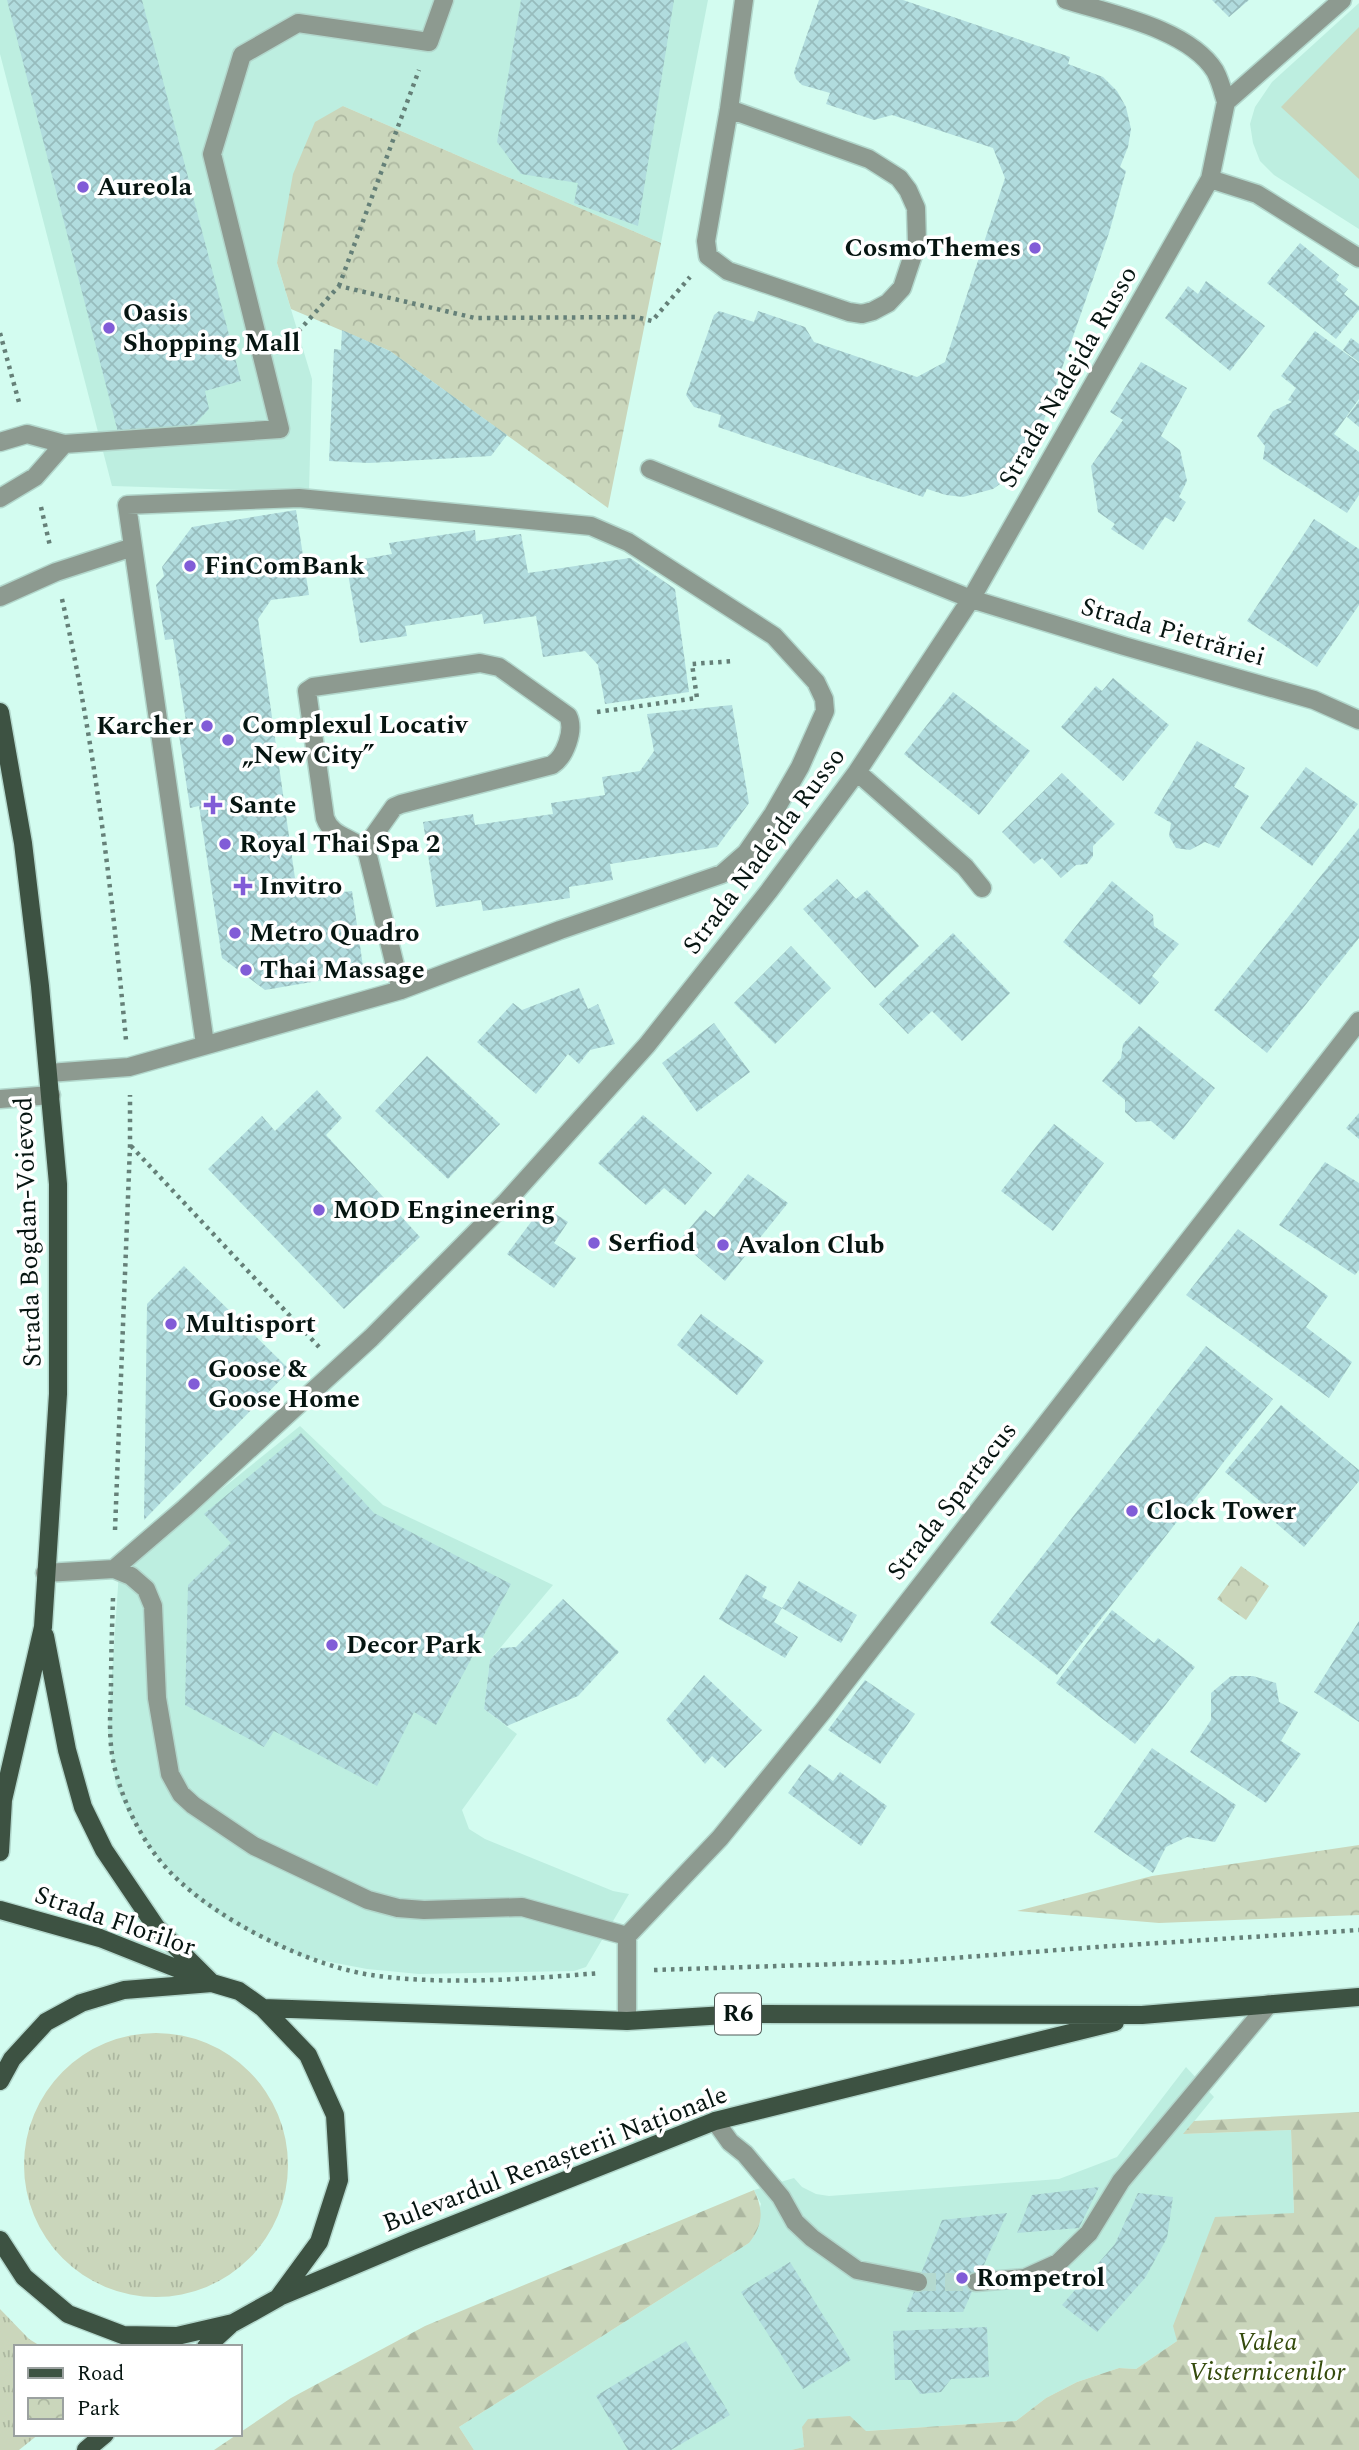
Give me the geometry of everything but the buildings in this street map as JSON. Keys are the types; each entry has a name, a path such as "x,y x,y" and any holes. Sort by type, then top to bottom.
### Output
{"main road":[{"name":"Strada Bogdan-Voievod","path":"0,712 23,843 49,1073 58,1184 58,1394 43,1627 2,1803 0,1852"},
{"name":"Strada Bogdan-Voievod","path":"43,1627 67,1750 83,1807 93,1829 156,1927 212,1983"},
{"name":"Strada Florilor","path":"0,1910 100,1938 212,1983 239,1991 262,2008 309,2055 335,2115 339,2180 319,2242 278,2298"},
{"path":"0,2081 12,2059 46,2022 81,2003 124,1990 212,1983"},
{"name":"Bulevardul Renașterii Naționale","path":"262,2008 627,2021 742,2014 1142,2015 1359,1997"},
{"name":"Bulevardul Renașterii Naționale","path":"233,2323 278,2298 412,2241 715,2121 1142,2015"},
{"path":"0,2240 24,2277 68,2314 123,2335 177,2336 233,2323"},
{"path":"208,2345 233,2323"},
{"path":"86,2450 103,2436"}],"street":[{"path":"0,442 27,434 64,444 281,429 212,154 242,55 299,23 429,42 444,0"},
{"path":"729,109 852,152 887,168 899,178 908,190 915,208 917,243 902,288 888,303 862,314 849,312 728,271 708,256 706,241 729,109 744,0"},
{"path":"1066,0 1142,24 1198,51 1215,72 1226,102 1342,0"},
{"name":"Strada Nadejda Russo","path":"114,1569 338,1368 506,1202 647,1045 761,901 857,772 971,599 1210,179 1226,102"},
{"path":"1210,179 1257,194 1359,258"},
{"path":"0,498 35,477 64,444"},
{"name":"Strada Pietrăriei","path":"650,469 971,599 1314,700 1359,720"},
{"path":"49,1073 129,1067 401,990 560,930 722,874 746,853 773,814 800,767 825,711 824,699 816,682 774,636 628,542 591,526 299,498 127,505 205,1044"},
{"path":"0,597 56,572 133,547"},
{"path":"365,848 394,807 557,762 572,728 568,716 499,667 480,663 310,688 306,696 325,818 332,831 365,848 401,990"},
{"path":"857,772 965,867 982,888"},
{"name":"Strada Spartacus","path":"627,1936 720,1838 822,1711 1359,1021"},
{"path":"0,1099 51,1095"},
{"path":"45,1573 114,1569 131,1576 146,1589 153,1606 156,1698 170,1774 181,1794 193,1805 254,1846 368,1900 398,1908 424,1910 522,1907 627,1936 627,2021"},
{"path":"976,2282 1025,2278 1058,2263 1089,2234 1121,2181 1269,2004"},
{"path":"715,2121 781,2197 795,2222 813,2238 857,2270 918,2282"}],"path":[{"path":"266,369 339,286 429,42"},
{"path":"339,286 475,318 636,317 652,321 708,256"},
{"path":"35,477 74,652 114,910 129,1067 130,1146 114,1569"},
{"path":"568,716 697,698 692,664 735,661"},
{"path":"130,1146 338,1368"},
{"path":"625,1971 901,1962 1359,1930"}],"shaded area":[{"path":"0,0 708,0 661,243 343,106 277,263 312,379 309,492 112,486 0,54"},
{"path":"1359,3 1359,229 1274,175 1260,161 1250,124 1255,107 1272,82"},
{"name":"Decor Park","path":"300,1426 383,1505 553,1585 490,1660 484,1709 517,1734 462,1810 469,1829 485,1839 613,1891 629,1894 586,1967 574,1971 419,1974 367,1969 304,1957 231,1923 198,1900 146,1843 129,1815 116,1786 108,1731 119,1572"},
{"path":"1186,2067 1214,2097 1184,2134 1291,2130 1294,2213 1177,2341 1136,2369 1119,2368 1077,2382 1046,2398 1016,2421 865,2431 802,2427 804,2447 791,2450 474,2450 459,2427 749,2243 761,2204 754,2190 794,2178 802,2187 816,2194 829,2196 1059,2179 1117,2157"}],"green space":[{"path":"1359,27 1359,179 1281,107"},
{"path":"343,106 661,243 608,508 390,351 291,309 277,263 293,174 315,122"},
{"path":"1241,1566 1269,1586 1246,1620 1217,1599"},
{"path":"1359,1845 1359,1915 1159,1923 1017,1911 1152,1876"},
{"path":"156,2033 182,2036 206,2043 240,2063 258,2081 278,2115 285,2139 288,2165 285,2191 278,2215 258,2249 240,2267 206,2287 182,2294 156,2297 130,2294 106,2287 72,2267 54,2249 34,2215 27,2191 24,2165 27,2139 34,2115 54,2081 72,2063 106,2043 130,2036"},
{"name":"Valea Visternicenilor","path":"1359,2112 1359,2450 791,2450 804,2447 802,2427 808,2419 850,2416 866,2431 1016,2421 1046,2398 1077,2382 1119,2368 1136,2369 1177,2341 1173,2326 1215,2217 1294,2213 1291,2130 1183,2134 1194,2121"},
{"path":"754,2190 761,2211 757,2230 749,2243 459,2427 474,2450 214,2450 235,2436 242,2436 242,2431 291,2398 425,2326"},
{"path":"0,2309 29,2339 39,2345 14,2345 14,2436 36,2436 19,2450 0,2450"}],"tunnel":[{"path":"918,2282 976,2282"}],"place":[{"name":"Aureola","path":"83,187"},
{"name":"CosmoThemes","path":"1035,248"},
{"name":"Oasis Shopping Mall","path":"109,328"},
{"name":"FinComBank","path":"190,566"},
{"name":"Karcher","path":"207,726"},
{"name":"Complexul Locativ „New City”","path":"228,740"},
{"name":"Sante","path":"213,805"},
{"name":"Royal Thai Spa 2","path":"225,844"},
{"name":"Invitro","path":"243,886"},
{"name":"Metro Quadro","path":"235,933"},
{"name":"Thai Massage","path":"246,970"},
{"name":"MOD Engineering","path":"319,1210"},
{"name":"Serfiod","path":"594,1243"},
{"name":"Avalon Club","path":"723,1245"},
{"name":"Multisport","path":"171,1324"},
{"name":"Goose & Goose Home","path":"194,1384"},
{"name":"Clock Tower","path":"1132,1511"},
{"name":"Decor Park","path":"332,1645"},
{"name":"Rompetrol","path":"962,2278"}]}
